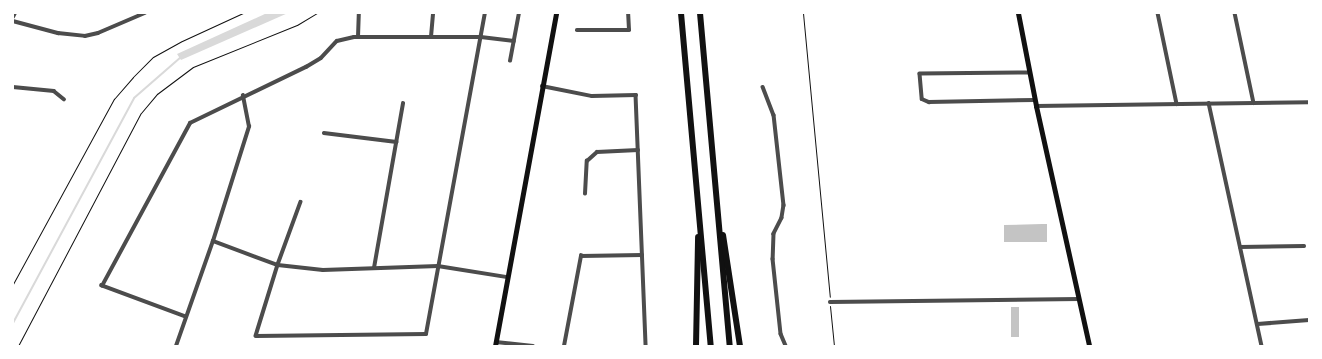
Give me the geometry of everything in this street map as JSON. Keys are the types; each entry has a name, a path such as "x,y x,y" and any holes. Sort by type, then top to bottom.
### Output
{"highway":[{"path":"681,13 711,346"},
{"path":"700,13 730,346"},
{"path":"717,201 740,346"},
{"path":"696,346 700,220"}],"main road":[{"path":"496,344 541,85 556,13"},
{"path":"1018,13 1035,103 1079,299 1088,346"}],"street":[{"path":"13,17 14,13"},
{"path":"13,21 58,33 85,36 98,33 145,13"},
{"path":"358,37 359,13"},
{"path":"431,37 433,13"},
{"path":"301,202 278,265 256,336 426,334 485,13"},
{"path":"510,61 519,13"},
{"path":"577,30 629,30 628,13"},
{"path":"1158,13 1177,104"},
{"path":"1235,13 1254,103"},
{"path":"186,317 102,286 190,122 306,67 321,58 337,41 358,37 481,36 514,41"},
{"path":"1029,73 920,74 922,99 1035,103 1177,104 1309,102"},
{"path":"541,85 592,96 636,95 646,346"},
{"path":"13,87 54,91 64,99"},
{"path":"763,87 774,115 784,205 782,218 774,234 773,259 781,334 786,346"},
{"path":"176,346 214,241 249,127 243,96"},
{"path":"1208,103 1262,346"},
{"path":"374,268 403,104"},
{"path":"324,133 396,142"},
{"path":"585,194 587,161 597,152 638,150"},
{"path":"214,241 278,265 323,270 438,266 507,277"},
{"path":"1240,248 1304,246"},
{"path":"564,346 581,256 642,255"},
{"path":"830,302 1079,299"},
{"path":"1258,324 1309,320"},
{"path":"496,344 533,346"}],"path":[{"path":"13,284 114,99 132,76 153,57 243,13"},
{"path":"18,346 140,113 157,94 192,67 297,25 318,13"},
{"path":"803,13 834,346"}],"shaded area":[{"path":"267,13 288,13 181,60 177,54"}],"building":[{"path":"1047,224 1047,242 1004,242 1004,225"},
{"path":"1011,307 1019,307 1019,337 1011,337"}],"waterway":[{"path":"13,323 134,98 181,57"}]}
